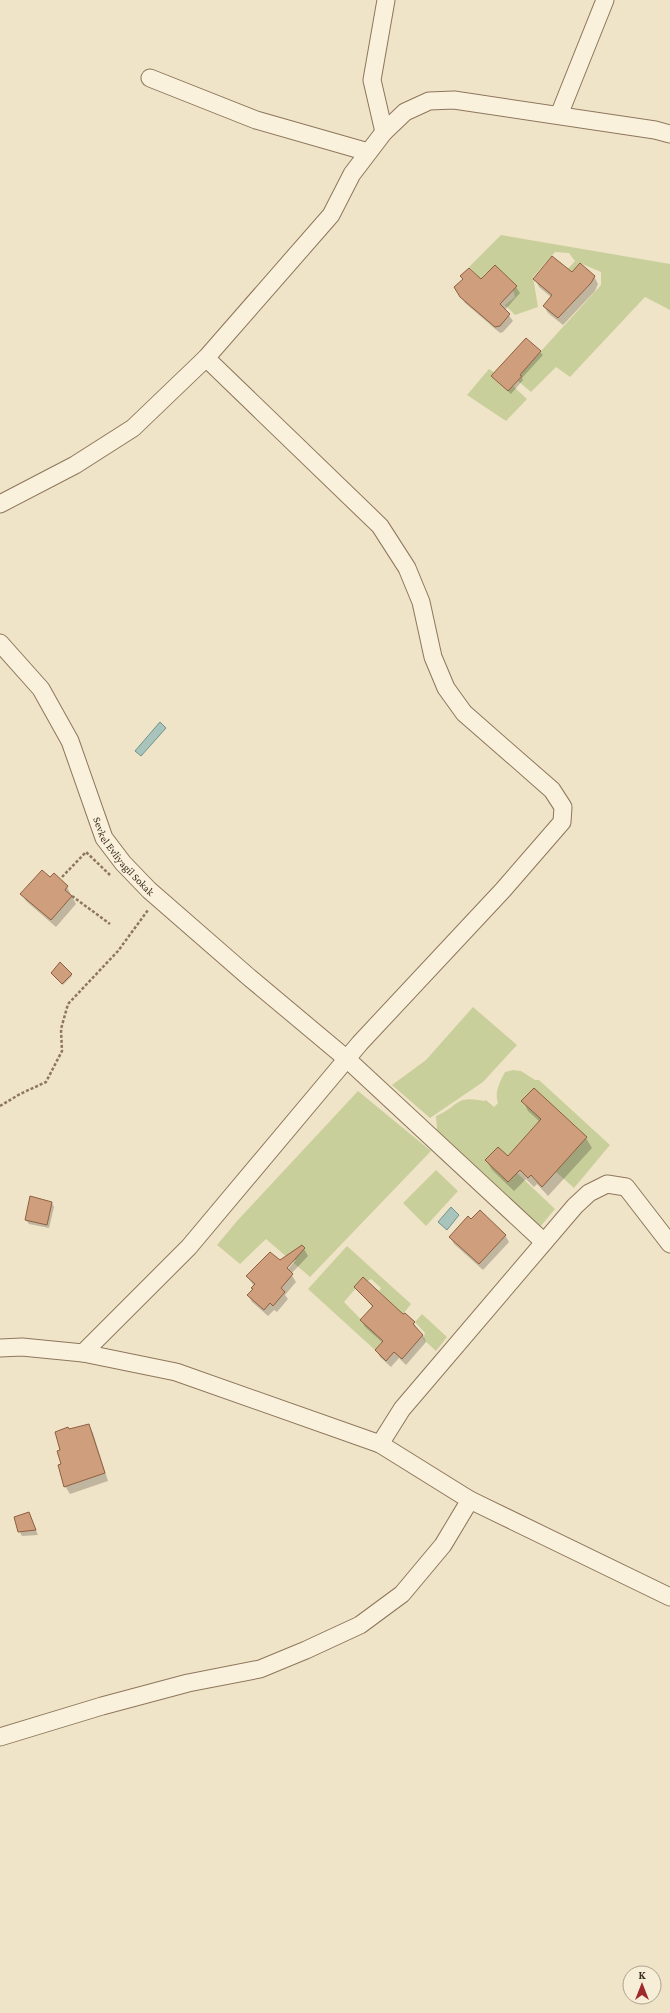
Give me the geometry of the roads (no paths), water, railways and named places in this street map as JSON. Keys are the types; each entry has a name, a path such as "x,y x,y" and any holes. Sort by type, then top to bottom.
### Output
{"street":[{"path":"384,132 372,80 386,0"},
{"path":"559,115 605,0"},
{"path":"150,78 256,120 368,152"},
{"path":"0,504 75,465 133,428 206,358 331,215 352,174 384,132 405,112 429,101 454,100 655,130 670,134"},
{"path":"84,1353 189,1247 348,1060 360,1043 503,890 562,822 563,807 552,790 464,714 446,688 433,657 421,602 407,568 380,526 206,358"},
{"name":"Sevkel Evliyagil Sokak","path":"0,643 41,689 70,741 104,838 123,863 149,890 250,978 348,1060"},
{"path":"348,1060 544,1242"},
{"path":"380,1444 402,1409 544,1242 589,1193 607,1184 626,1187 670,1244"},
{"path":"0,1348 22,1347 84,1353 176,1372 380,1444 470,1500 670,1597"},
{"path":"0,1737 102,1706 188,1683 260,1669 360,1625 402,1594 443,1545 470,1500"}],"water":[{"path":"160,722 166,728 141,756 135,751"},
{"path":"451,1207 459,1215 447,1230 438,1222"}]}
